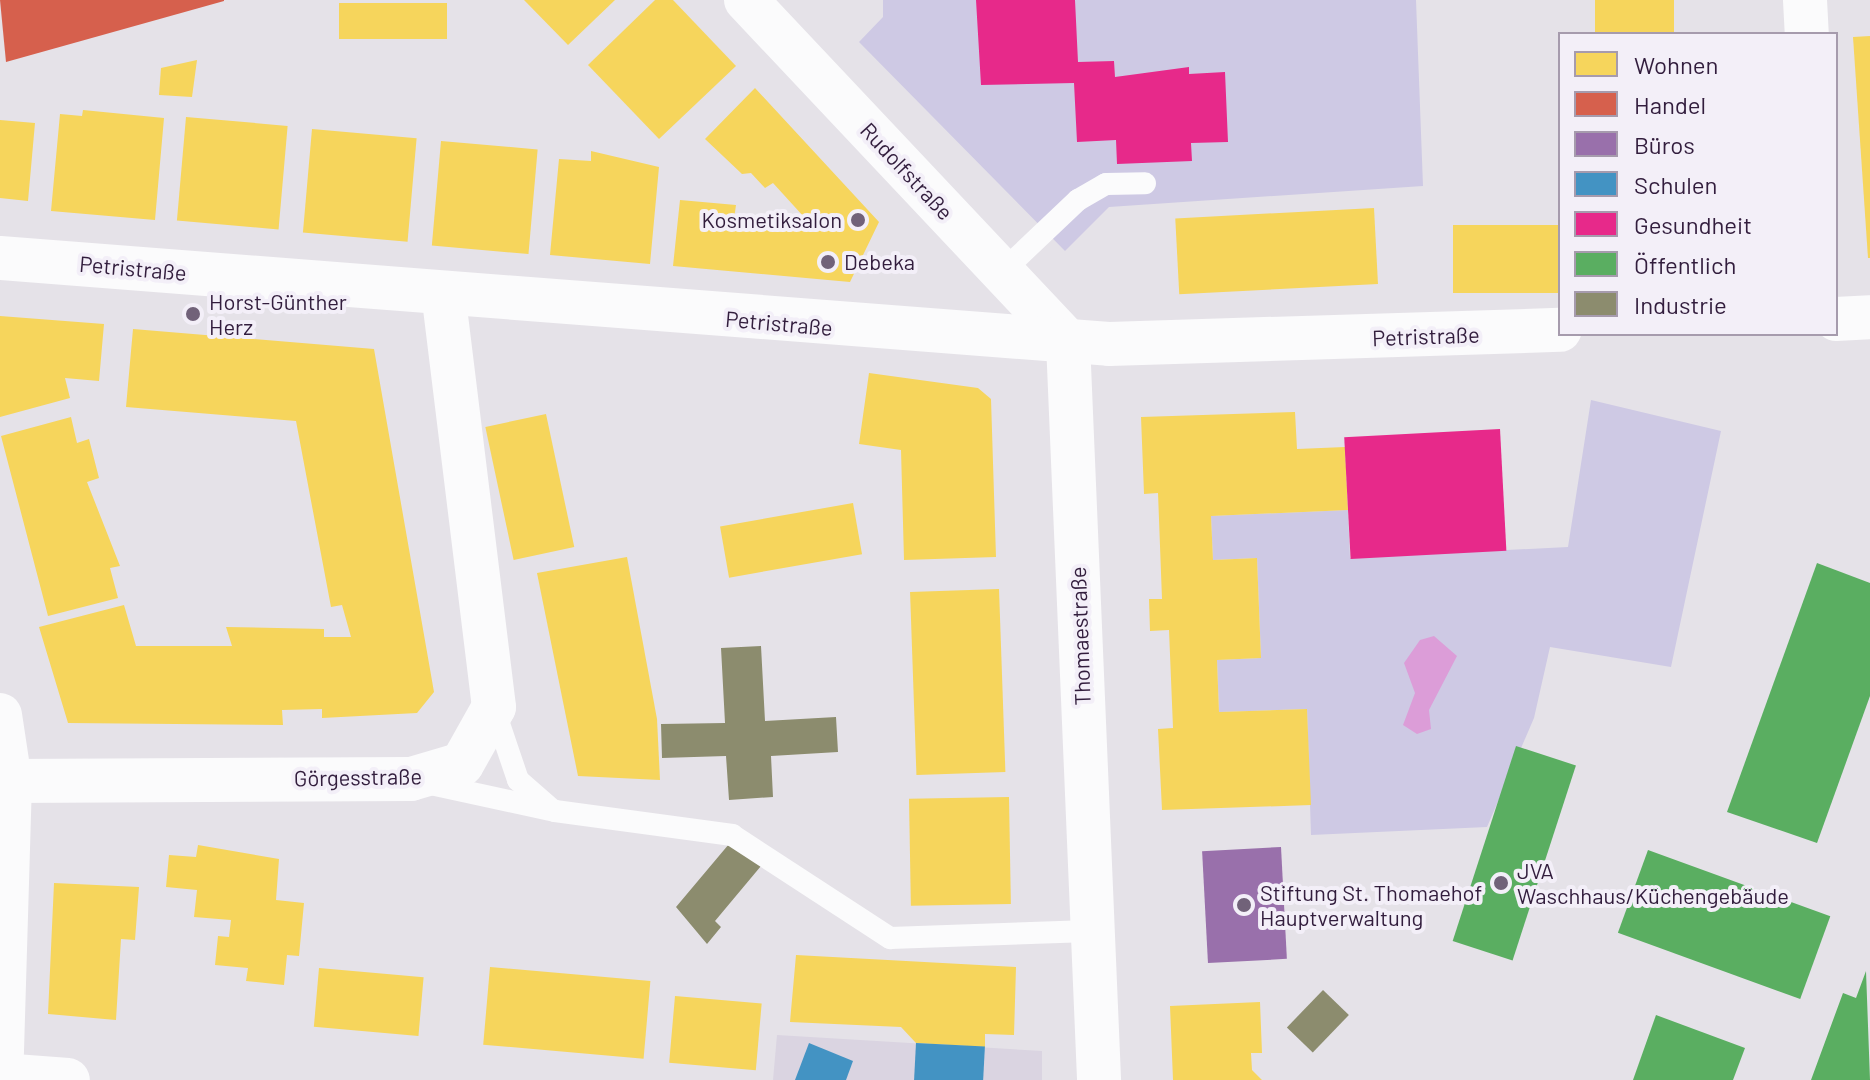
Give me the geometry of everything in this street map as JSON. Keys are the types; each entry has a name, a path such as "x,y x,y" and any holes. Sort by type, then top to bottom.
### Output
{"street":[{"name":"Rudolfstraße","path":"746,0 1068,342"},
{"path":"1805,0 1807,32"},
{"name":"Petristraße","path":"0,258 1068,342 1168,346 1558,330"},
{"path":"443,294 494,707"},
{"path":"1838,319 1870,317"},
{"name":"Thomaestraße","path":"1068,342 1089,931 1099,1080"},
{"name":"Görgesstraße","path":"10,781 411,779 462,764 494,707"},
{"path":"0,715 10,781 1,1077 68,1080"}],"lane":[{"path":"1002,272 1078,200 1106,184 1145,183"},
{"path":"494,707 518,780 555,811"},
{"path":"411,779 555,811 732,835 890,938 1089,931"}],"shaded area":[{"path":"883,0 1416,0 1423,186 1109,207 1065,251 859,42 883,17"},
{"path":"1591,400 1721,431 1671,667 1550,647 1534,718 1487,827 1311,835 1307,709 1219,712 1217,660 1261,658 1257,558 1213,560 1211,516 1348,510 1350,558 1568,547"},
{"path":"1434,636 1457,656 1429,710 1431,729 1417,734 1403,725 1415,693 1404,663 1420,640"},
{"path":"777,1035 1042,1051 1042,1080 773,1080"}],"building: Wohnen":[{"path":"524,0 615,0 568,45"},
{"path":"655,0 673,0 736,66 659,139 588,65"},
{"path":"1595,0 1674,0 1674,32 1595,32"},
{"path":"339,3 447,3 447,39 339,39"},
{"path":"1870,36 1870,258 1868,258 1853,37"},
{"path":"197,60 192,97 159,95 161,68"},
{"path":"755,88 879,222 850,282 673,266 680,200 736,205 734,219 799,227 804,217 773,183 765,188 751,173 742,174 705,139"},
{"path":"83,110 164,118 155,220 51,211 60,114 82,116"},
{"path":"186,117 288,126 279,229 177,221"},
{"path":"0,120 35,123 28,201 0,198"},
{"path":"312,129 417,138 408,242 303,233"},
{"path":"441,141 538,149 528,254 432,246"},
{"path":"591,151 659,167 650,264 550,255 559,159 591,161"},
{"path":"1374,208 1378,284 1179,294 1175,218"},
{"path":"1453,225 1558,225 1558,293 1453,293"},
{"path":"0,316 104,324 99,381 65,378 70,398 0,417"},
{"path":"133,329 374,349 434,692 417,713 322,718 322,709 282,710 283,725 68,723 39,627 124,605 136,646 232,646 226,627 324,629 324,637 351,637 342,605 331,607 296,421 126,407"},
{"path":"869,373 978,388 991,399 996,557 904,560 901,450 859,444"},
{"path":"1295,412 1297,449 1345,447 1348,510 1211,516 1213,560 1257,558 1261,658 1217,660 1219,712 1307,709 1311,805 1162,810 1158,729 1173,728 1169,630 1150,631 1149,599 1162,599 1158,493 1144,494 1141,417"},
{"path":"546,414 574,547 514,560 485,427"},
{"path":"71,417 77,443 89,439 99,478 87,482 120,566 110,568 118,598 48,616 1,436"},
{"path":"853,503 862,554 729,578 720,526"},
{"path":"627,557 657,719 660,780 578,776 537,573"},
{"path":"999,589 1005,772 916,775 910,592"},
{"path":"1009,797 1011,904 911,906 909,799"},
{"path":"198,845 279,859 276,900 304,903 299,956 287,955 284,985 246,981 248,968 215,965 218,936 229,937 231,920 194,917 197,890 166,887 169,855 196,857"},
{"path":"54,883 139,887 135,940 121,939 116,1020 48,1014"},
{"path":"796,955 1016,967 1014,1035 985,1034 985,1047 916,1043 901,1027 790,1022"},
{"path":"490,967 650,981 644,1059 483,1045"},
{"path":"319,968 424,977 418,1036 314,1027"},
{"path":"675,996 762,1004 756,1070 669,1063"},
{"path":"1260,1002 1262,1053 1251,1053 1252,1070 1262,1080 1173,1080 1170,1006"}],"building: Handel":[{"path":"0,0 224,0 224,1 6,62"}],"building: Büros":[{"name":"Stiftung St. Thomaehof Hauptverwaltung","path":"1281,847 1287,959 1208,963 1202,851"}],"building: Schulen":[{"path":"809,1043 853,1061 846,1080 795,1080"},
{"path":"916,1043 985,1047 983,1080 914,1080"}],"building: Gesundheit":[{"path":"976,0 1075,0 1078,62 1114,61 1115,77 1189,67 1189,74 1225,72 1228,142 1191,143 1192,161 1117,164 1116,140 1077,142 1074,83 981,85"},
{"path":"1500,429 1506,551 1351,559 1344,437"}],"building: Öffentlich":[{"path":"1817,563 1870,583 1870,696 1817,843 1727,812"},
{"name":"JVA Waschhaus/Küchengebäude","path":"1516,746 1576,765 1513,960 1453,941"},
{"path":"1648,850 1830,916 1800,999 1618,933"},
{"path":"1866,971 1870,1080 1811,1080 1843,993 1856,998"},
{"path":"1656,1015 1745,1048 1733,1080 1633,1080"}],"building: Industrie":[{"path":"761,646 765,721 836,717 838,752 771,756 773,797 729,800 726,756 662,758 661,724 725,723 721,648"},
{"path":"729,844 761,866 715,921 721,927 707,944 676,907"},
{"path":"1323,990 1349,1015 1313,1052 1287,1027"}],"place":[{"name":"Kosmetiksalon","path":"858,220"},
{"name":"Debeka","path":"828,262"},
{"name":"Horst-Günther Herz","path":"193,314"},
{"name":"JVA Waschhaus/Küchengebäude","path":"1501,883"},
{"name":"Stiftung St. Thomaehof Hauptverwaltung","path":"1244,905"}]}
